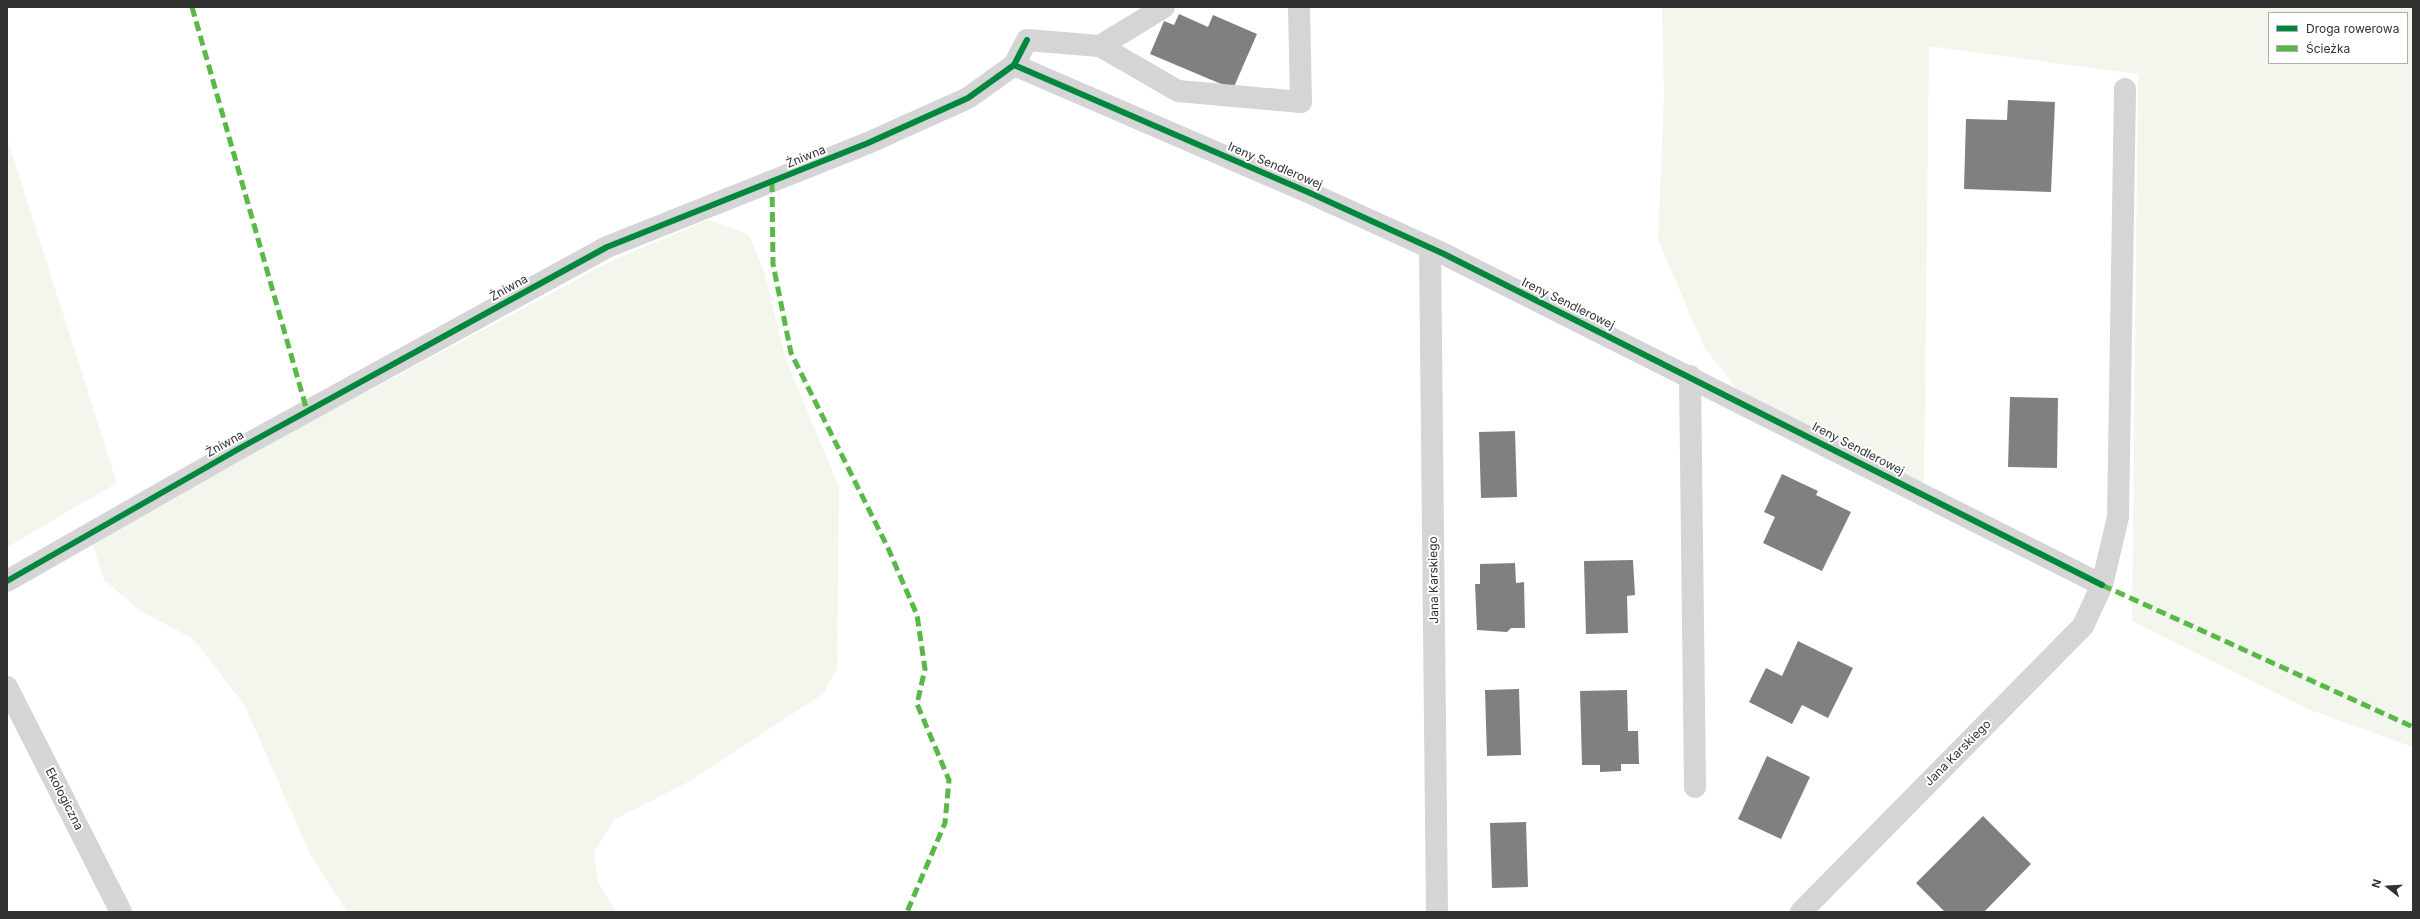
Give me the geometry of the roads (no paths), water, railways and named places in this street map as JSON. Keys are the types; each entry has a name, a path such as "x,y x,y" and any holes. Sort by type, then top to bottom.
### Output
{"street":[{"path":"1164,7 1100,46 1178,91 1300,102 1299,7"},
{"name":"Żniwna","path":"7,581 242,447 607,247 868,144 968,98 1014,65 1028,40 1100,46"},
{"name":"Ireny Sendlerowej","path":"1014,65 1310,193 1430,248 1690,376 2102,585"},
{"name":"Jana Karskiego","path":"1801,912 2083,626 2102,585 2118,517 2125,89"},
{"name":"Jana Karskiego","path":"1430,248 1437,912"},
{"path":"1690,376 1695,787"},
{"name":"Ekologiczna","path":"7,687 122,912"}]}
